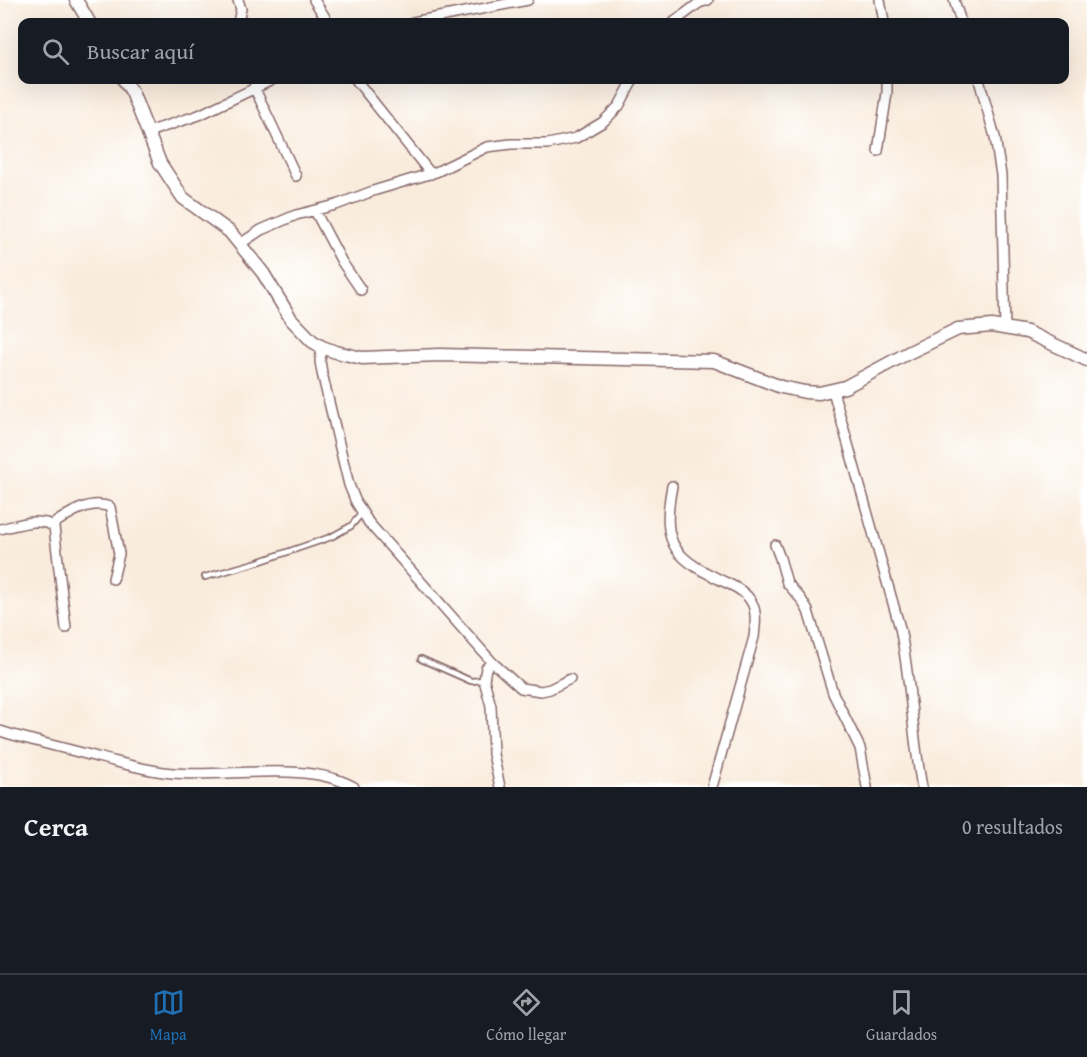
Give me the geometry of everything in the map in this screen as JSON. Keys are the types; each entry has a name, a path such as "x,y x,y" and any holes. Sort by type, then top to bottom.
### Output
{"street":[{"path":"76,0 87,18"},
{"path":"238,0 242,9 239,18"},
{"path":"314,0 325,18"},
{"path":"434,18 528,0"},
{"path":"679,18 699,3 708,0"},
{"path":"880,0 883,18"},
{"path":"954,0 960,18"},
{"path":"127,84 132,92 160,163 183,198 230,232 263,273 291,319 307,336 322,347 347,355 714,361 781,387 805,392 833,391 845,387 908,352 958,329 992,326 1027,332 1087,360"},
{"path":"148,132 199,115 260,84"},
{"path":"262,84 296,176"},
{"path":"359,84 431,174"},
{"path":"240,244 261,230 296,215 431,174 487,147 511,144 556,144 576,138 603,122 619,106 631,84"},
{"path":"878,151 887,84"},
{"path":"980,84 995,137 1001,175 1005,329"},
{"path":"315,211 342,262 361,290"},
{"path":"322,347 320,361 349,484 362,513 492,662 521,688 550,689 570,679"},
{"path":"833,391 900,628 908,665 915,749 922,787"},
{"path":"672,486 668,526 676,549 697,569 742,591 753,605 755,618 754,637 712,787"},
{"path":"52,525 72,512 91,506 110,507 119,554 112,579"},
{"path":"0,529 30,523 46,522 52,525 56,532 66,627"},
{"path":"775,545 787,583 808,611 833,693 860,748 867,787"},
{"path":"492,662 486,668 484,680 491,706 493,754 500,787"},
{"path":"0,731 154,771 194,775 251,772 295,773 337,779 354,787"}],"lane":[{"path":"205,577 258,562 337,534 351,526 362,513"},
{"path":"421,659 471,681 484,680"}]}
